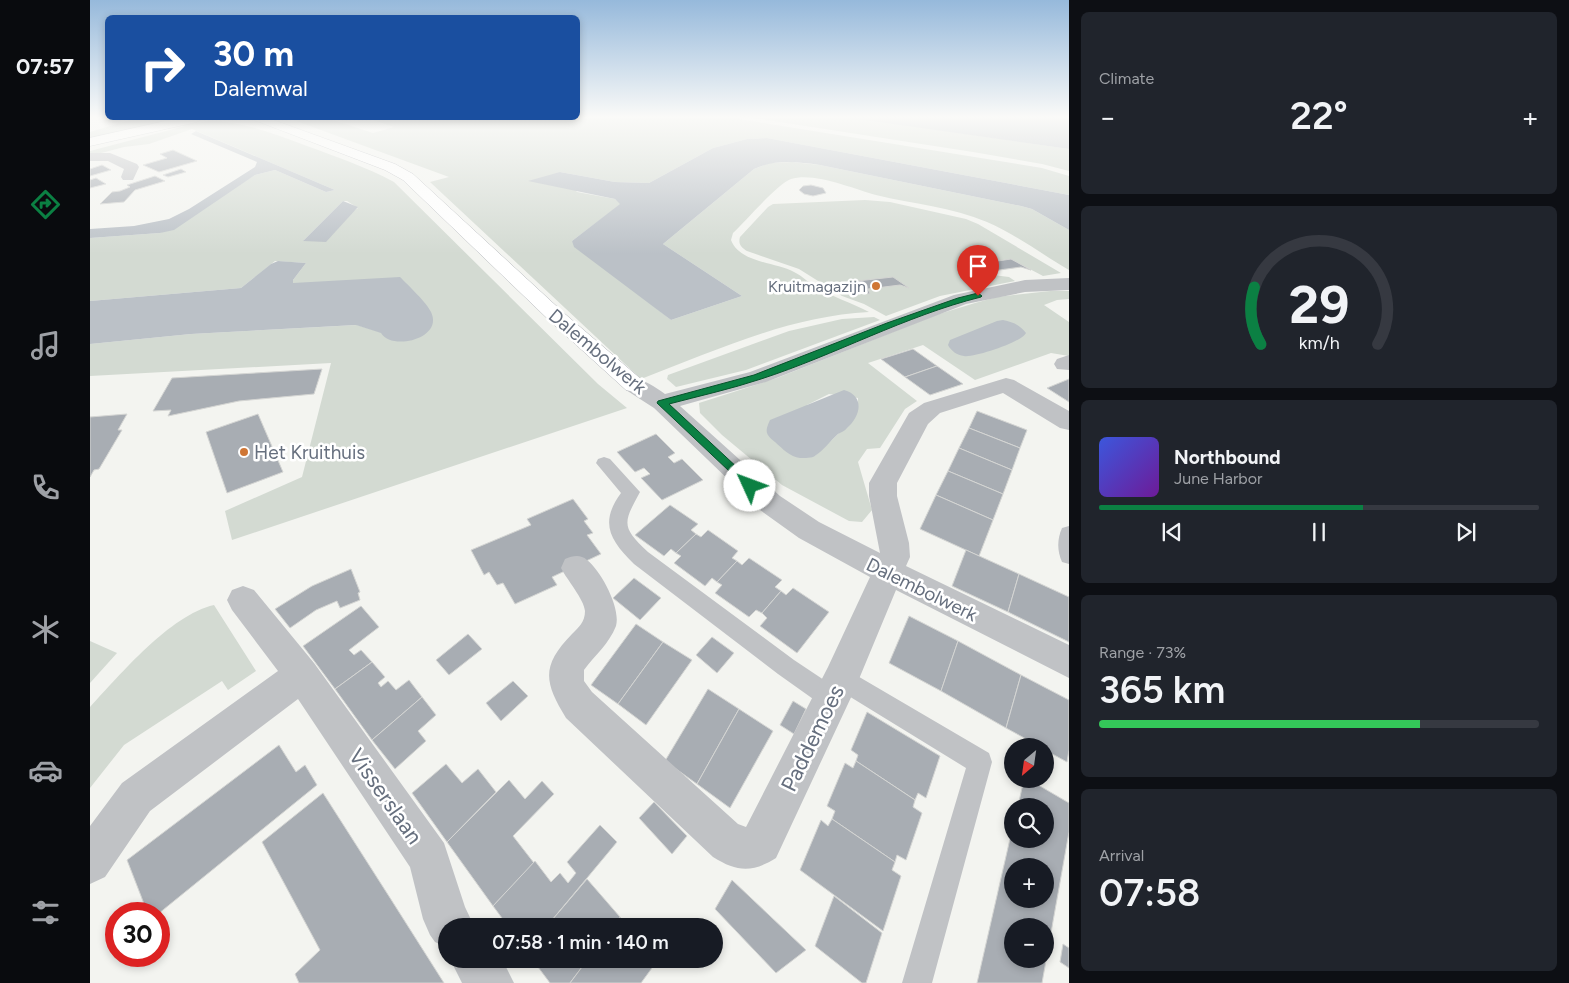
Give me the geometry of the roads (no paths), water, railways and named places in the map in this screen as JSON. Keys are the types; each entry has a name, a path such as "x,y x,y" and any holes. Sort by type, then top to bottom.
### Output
{"street":[{"path":"121,162 132,168 128,177"},
{"name":"Dalembolwerk","path":"376,162 408,177 558,318 634,385 662,403 770,503 789,517 843,549 1069,662"},
{"path":"662,403 758,377 961,299 1026,286 1069,284"},
{"name":"Paddemoes","path":"576,568 598,602 602,612 592,637 572,657 568,666 566,681 569,693 579,705 734,847 754,848 761,843 836,689 895,557 894,543 883,496 883,483 918,419 932,408 1006,385 1069,422"},
{"name":"Visserslaan","path":"244,600 302,675 429,858 446,918"},
{"path":"90,862 136,797 302,675"},
{"path":"480,968 490,983"}],"lane":[{"path":"604,463 631,492 620,508 617,518 617,530 630,548 770,656 980,762 917,983"},
{"path":"1069,533 1069,556"}],"place":[{"name":"Kruitmagazijn","path":"876,286"},
{"name":"Het Kruithuis","path":"244,452"}]}
